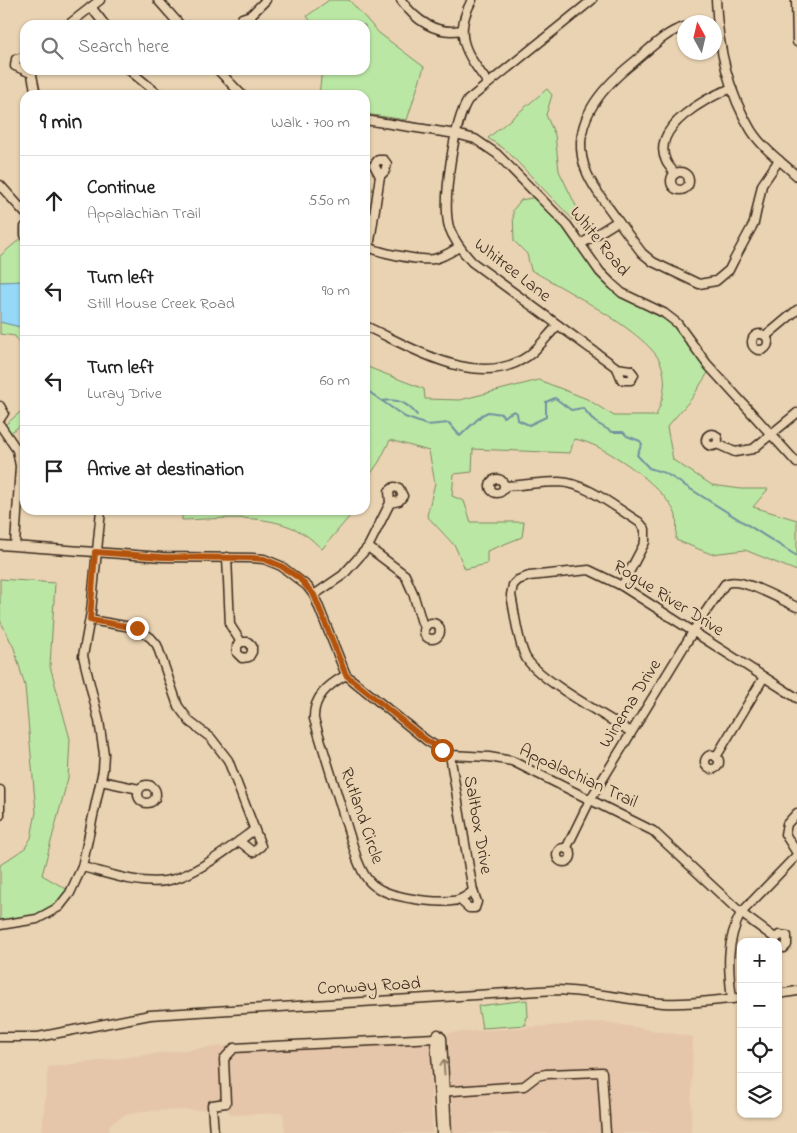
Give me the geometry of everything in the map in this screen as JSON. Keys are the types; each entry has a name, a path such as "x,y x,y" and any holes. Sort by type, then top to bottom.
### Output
{"street":[{"path":"74,20 100,0"},
{"path":"158,0 176,20"},
{"path":"241,20 251,15 266,0"},
{"path":"400,0 411,13 425,23 451,32 461,30"},
{"path":"472,0 461,30 468,53 488,83"},
{"name":"Whitree Lane","path":"592,0 468,100 461,111 456,134 446,213 449,226 459,247 472,262 488,276 617,368"},
{"path":"716,0 716,15"},
{"path":"796,0 797,42"},
{"path":"91,7 101,20"},
{"path":"251,15 251,20"},
{"path":"677,31 668,35 606,86 590,107 584,121 582,148 587,172 618,221 642,253 653,262 691,281 699,284 716,281 729,270 754,223 762,185 779,160"},
{"path":"722,53 732,88 752,131 797,176"},
{"path":"20,58 15,64 20,69"},
{"path":"32,75 35,90"},
{"path":"135,75 153,90"},
{"path":"223,75 237,90"},
{"path":"676,174 666,161 664,152 668,132 697,105 710,96 732,88"},
{"name":"White Road","path":"370,121 456,134 475,139 498,154 548,204 581,244 600,272 622,293 664,313 676,323 707,364 797,463"},
{"path":"370,231 380,176"},
{"path":"0,184 20,207"},
{"path":"581,244 618,221"},
{"path":"370,248 425,259 446,255 459,247"},
{"path":"766,336 797,310"},
{"path":"370,328 449,363 485,369 508,364 527,357 558,325"},
{"path":"0,406 4,413 0,419"},
{"path":"717,444 735,452 748,451 758,446 797,413"},
{"path":"0,425 18,450 20,466 15,545"},
{"path":"505,486 560,482 584,488 638,522 645,529 645,542 622,586"},
{"path":"314,595 343,575 368,547 390,503"},
{"path":"0,925 37,919 59,907 70,893 82,867 101,780 104,754 100,721 83,663 83,648 90,620 95,552 100,515"},
{"name":"Appalachian Trail","path":"0,545 162,557 258,558 273,562 295,575 314,595 346,675 426,740 450,755 489,757 512,761 640,823 666,840 741,913 772,938"},
{"path":"368,547 405,575 413,592 422,623 426,626"},
{"path":"227,557 230,625 241,642"},
{"name":"Rogue River Drive","path":"631,732 530,665 522,645 511,595 513,585 518,580 529,576 580,569 589,570 622,586 797,698"},
{"name":"Winema Drive","path":"566,848 590,800 693,632 725,584 729,581 741,582 797,607"},
{"path":"90,620 137,628 151,638 157,646 170,690 178,706 190,722 211,738 228,760 254,830 260,841 260,849 250,851 239,841"},
{"name":"Rutland Circle","path":"346,675 330,684 320,695 313,712 360,866 369,881 377,888 388,892 420,899 462,898 469,908 476,908 478,902 473,891"},
{"path":"716,757 764,677"},
{"name":"Saltbox Drive","path":"450,755 473,891 462,898"},
{"path":"101,780 139,789"},
{"path":"0,790 0,815"},
{"path":"732,998 730,937 741,913 797,854 784,834 787,824 797,813"},
{"path":"82,867 152,882 165,881 194,870 254,830"},
{"name":"Appalachian Trail","path":"778,938 783,934 788,938 786,947 782,947"},
{"name":"Conway Road","path":"0,1037 38,1037 150,1015 556,990 596,993 664,1003 737,998"},
{"path":"782,993 797,991"},
{"path":"214,1133 212,1105 226,1103 224,1059 234,1048 435,1038 438,1034 442,1036 441,1133"},
{"path":"442,1091 524,1086 541,1075 602,1072 606,1133"},
{"path":"442,1091 447,1133"}],"shaded area":[{"path":"605,1022 693,1037 691,1133 453,1133 448,1033"},
{"path":"430,1034 432,1133 285,1133 283,1113 232,1115 226,1109 146,1111 125,1115 110,1124 109,1133 42,1133 48,1067 210,1047"}],"green space":[{"path":"329,0 349,0 367,20 310,20 307,16"},
{"path":"370,23 379,33 424,67 407,120 370,115 370,90 320,90 321,75 370,75"},
{"path":"547,89 552,95 546,115 555,135 559,171 577,208 581,228 506,150 488,138"},
{"path":"537,197 562,226 602,281 616,293 671,323 681,332 709,371 692,398 667,427 673,460 712,485 741,489 768,489 753,507 797,520 797,571 745,550 711,554 676,540 677,523 675,513 658,490 616,457 586,442 574,439 570,453 473,449 472,472 454,474 452,496 464,501 471,522 524,522 522,537 487,551 487,564 465,569 455,546 427,516 435,483 429,451 390,440 370,475 370,368 424,389 425,399 460,400 539,380 587,399 614,416 656,416 663,397 664,378 661,364 654,352 641,339 603,312 531,270 527,254 514,241 513,210 521,200"},
{"path":"20,239 20,281 0,282 0,256"},
{"path":"0,322 20,327 20,344 15,336 0,334"},
{"path":"20,412 20,426 9,434 5,425"},
{"path":"182,515 351,515 322,549 304,534 276,522 245,518 182,520"},
{"path":"0,579 55,583 50,666 70,739 68,778 42,875 68,890 54,905 46,910 30,917 11,920 0,920 0,865 25,848 31,838 36,812 25,686 14,648 0,620"},
{"path":"527,1000 528,1017 525,1018 526,1025 482,1028 478,1006"}],"water":[{"path":"20,281 20,327 0,322 0,282"}],"waterway":[{"path":"370,117 433,126"},
{"path":"370,392 405,417 427,425 449,423 460,436 482,415 488,412 502,414 503,417 514,411 517,413 518,420 529,425 546,417 546,402 555,398 571,410 583,408 595,422 612,432 623,432 627,436 640,441 642,444 637,455 649,468 665,473 797,556"},
{"path":"382,401 393,400 402,402 417,415"}],"route":[{"path":"137,628 90,620 95,552 162,557 252,558 273,562 299,578 314,595 346,675 426,740 442,750"}]}
